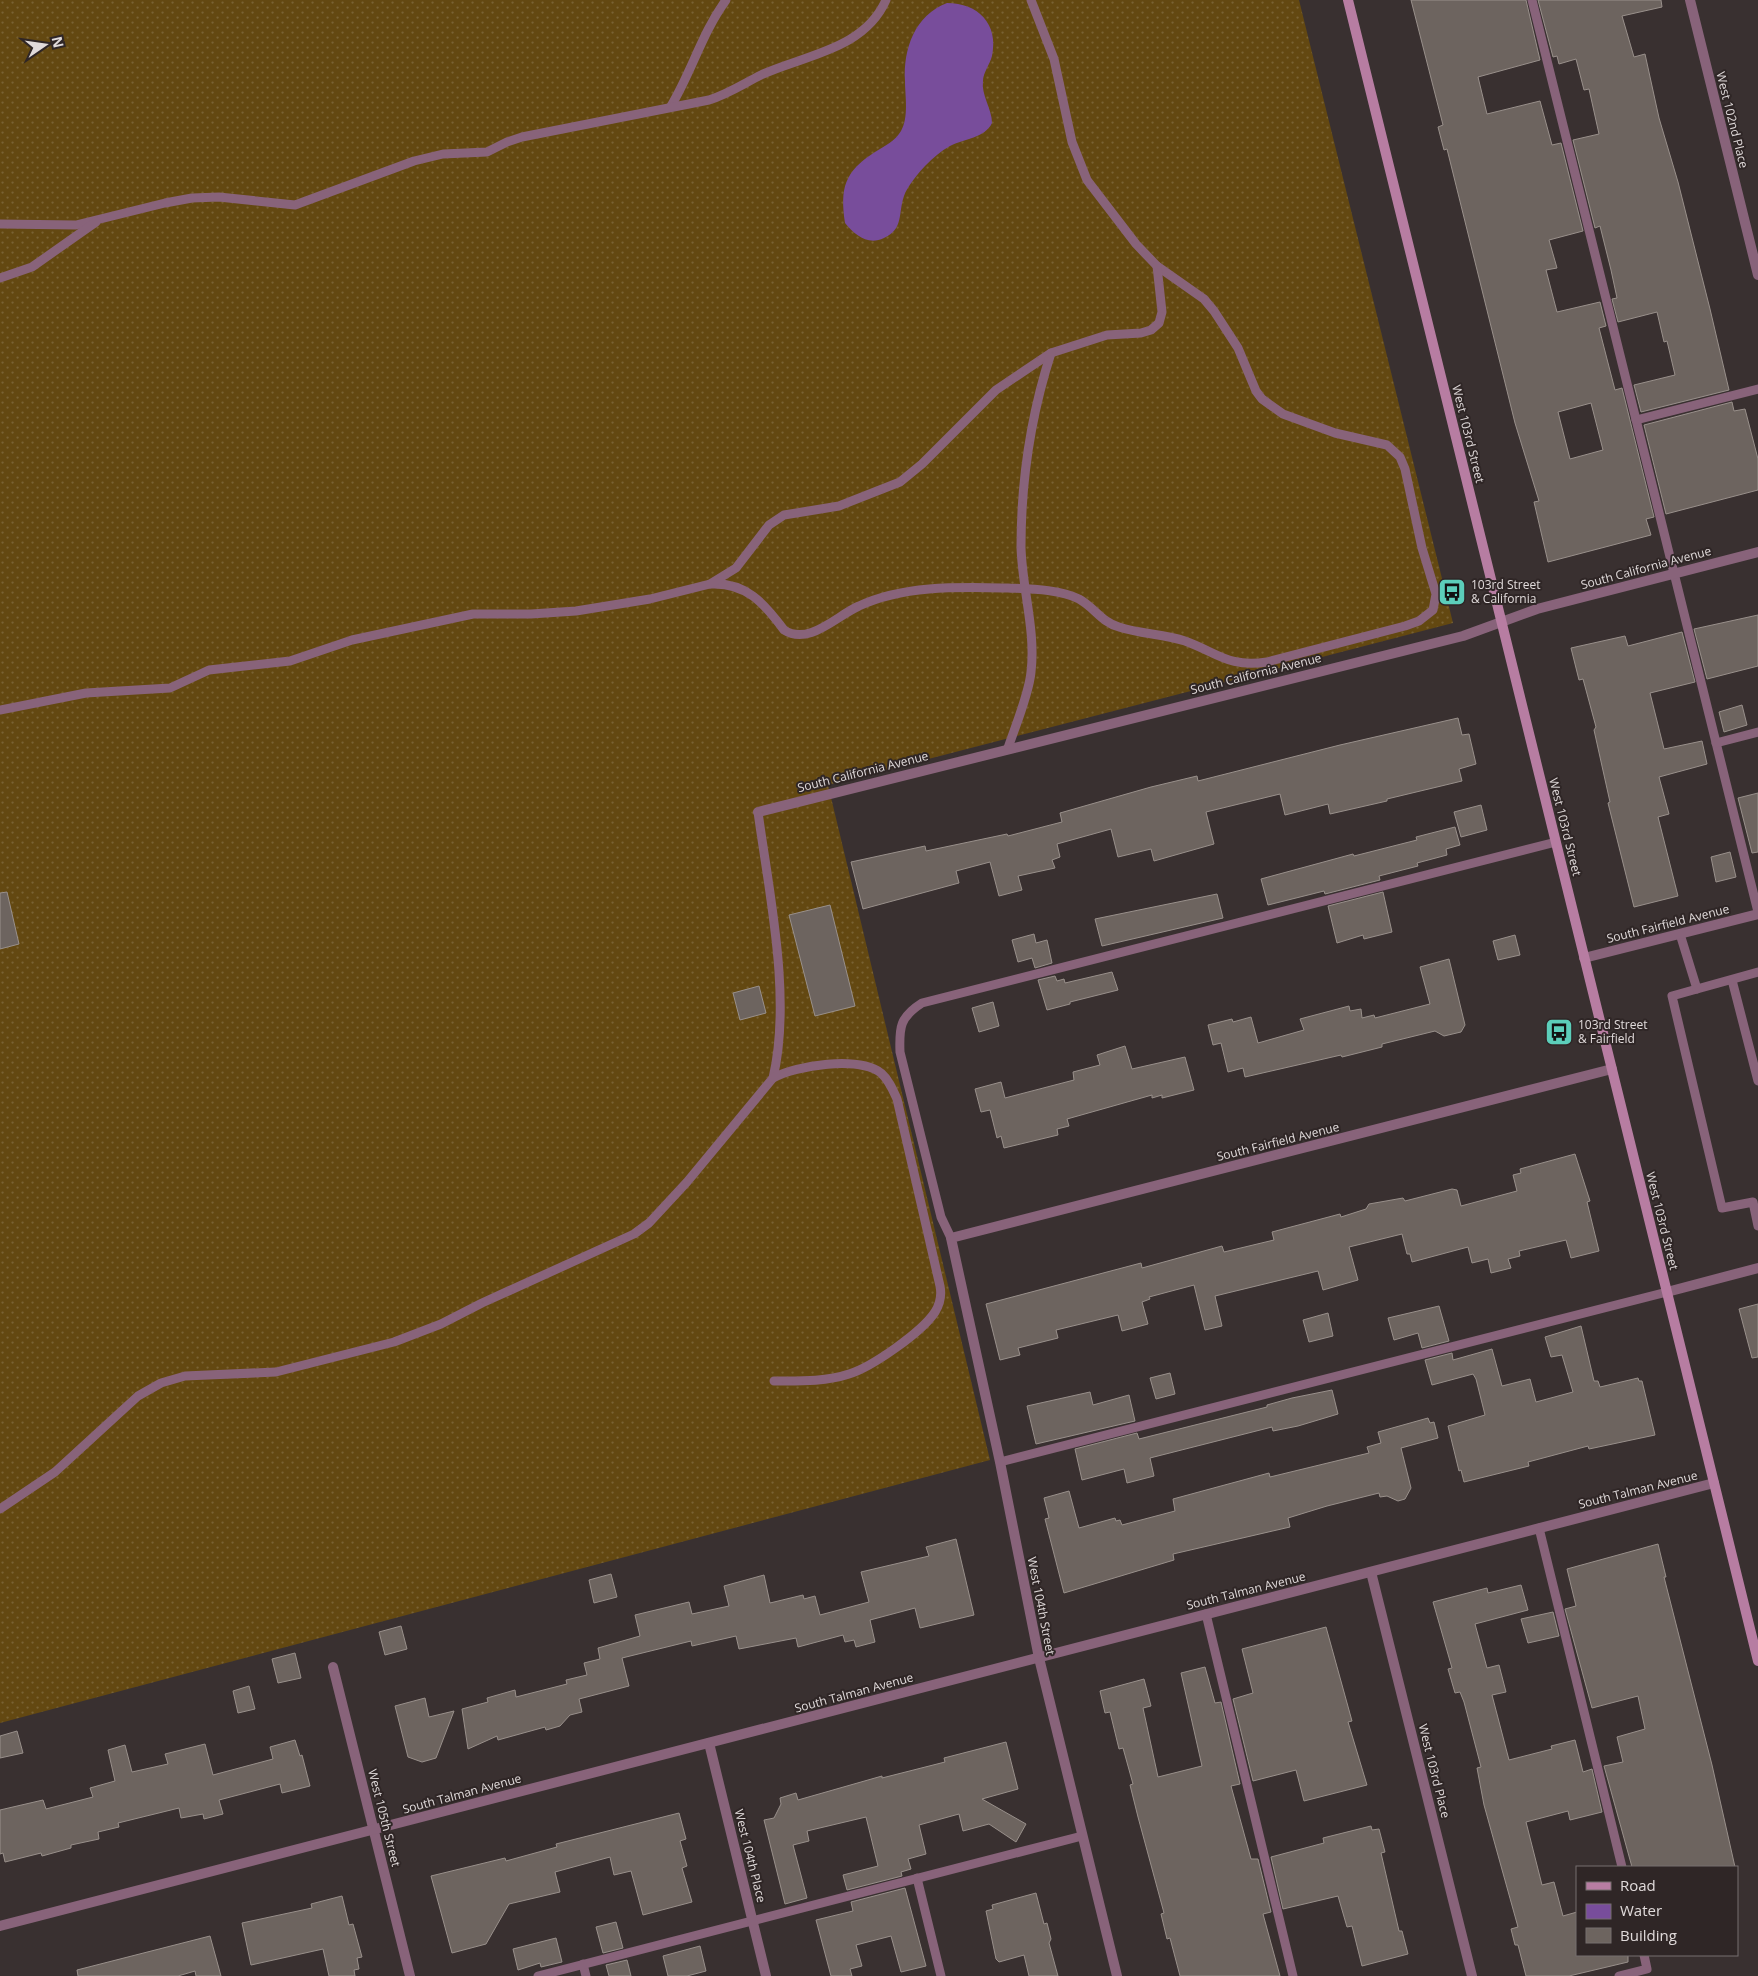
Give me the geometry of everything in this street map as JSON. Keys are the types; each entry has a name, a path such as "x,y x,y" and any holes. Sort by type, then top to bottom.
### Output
{"main road":[{"name":"West 103rd Street","path":"1348,0 1714,1483 1754,1625 1758,1661"}],"street":[{"name":"West 102nd Place","path":"1690,0 1758,275"},
{"name":"South California Avenue","path":"758,812 1008,748 1463,636 1537,609 1758,552"},
{"name":"South Fairfield Avenue","path":"1584,958 1758,913"},
{"name":"South Fairfield Avenue","path":"951,1238 1612,1069"},
{"name":"West 104th Street","path":"951,1238 1000,1462 1039,1658 1117,1976"},
{"path":"1667,1292 1758,1268"},
{"name":"South Talman Avenue","path":"0,1926 1714,1483"},
{"name":"West 103rd Place","path":"1371,1572 1472,1976"},
{"name":"West 105th Street","path":"333,1667 410,1976"},
{"name":"West 104th Place","path":"709,1743 766,1976"}],"lane":[{"path":"671,106 683,86 707,28 726,0"},
{"path":"0,224 76,225 98,221 136,209 192,198 219,197 295,205 431,157 487,152 522,137 586,123 631,117 671,106 709,100 725,95 760,75 830,50 857,34 876,15 886,0"},
{"path":"0,710 86,693 170,688 209,670 290,661 352,640 473,614 488,612 531,614 576,611 650,599 710,584 725,583 746,590 784,630 792,635 800,635 821,628 859,606 906,591 1024,590 1048,592 1079,599 1112,625 1184,640 1219,658 1250,665 1268,662 1420,621 1434,610 1436,594 1415,520 1405,469 1395,450 1374,441 1335,433 1283,414 1271,407 1256,391 1238,348 1214,311 1204,299 1157,266 1087,180 1079,162 1067,121 1054,60 1031,0"},
{"path":"1532,0 1758,913"},
{"path":"0,278 32,267 83,234 98,221"},
{"path":"710,584 736,568 769,525 784,515 839,506 900,482 922,464 996,390 1051,353 1107,336 1141,333 1151,330 1159,323 1162,312 1157,266"},
{"path":"1008,748 1031,674 1030,633 1024,590 1022,547 1028,452 1036,405 1051,353"},
{"path":"1636,420 1758,389"},
{"path":"1716,743 1758,732"},
{"path":"0,1509 54,1472 138,1396 161,1383 185,1376 276,1372 394,1342 441,1324 482,1303 634,1234 649,1223 687,1182 773,1078 778,1056 781,1011 778,965 758,812"},
{"path":"951,1238 941,1217 900,1052 900,1030 907,1012 922,1003 1556,842"},
{"path":"1680,934 1696,989"},
{"path":"1758,972 1672,996 1722,1208 1755,1201 1758,1226"},
{"path":"1732,980 1758,1081"},
{"path":"773,1078 794,1071 839,1064 869,1067 886,1078 897,1099 941,1294 940,1303 931,1318 886,1354 864,1368 848,1375 819,1380 774,1381"},
{"path":"1000,1462 1667,1292"},
{"path":"1539,1528 1622,1866"},
{"path":"1206,1614 1293,1976"},
{"path":"538,1976 1082,1836"},
{"path":"916,1878 940,1976"},
{"path":"1619,1976 1647,1969 1644,1956"},
{"path":"583,1964 586,1976"}],"shaded area":[{"path":"0,0 1299,0 1453,623 828,785 990,1460 0,1723"}],"water":[{"path":"947,3 958,4 977,11 989,25 992,34 992,56 983,78 983,86 992,123 984,132 974,138 950,146 931,160 910,184 902,202 898,225 895,230 884,238 873,241 867,240 853,232 845,223 843,200 846,182 865,159 899,135 906,113 906,57 913,34 927,16 936,8"}],"building":[{"path":"1411,0 1526,0 1540,60 1478,77 1487,114 1540,101 1552,145 1561,143 1583,231 1549,240 1557,268 1546,270 1557,312 1600,302 1606,326 1599,328 1615,390 1622,388 1654,517 1646,519 1651,535 1548,562 1534,502 1539,501 1515,423 1447,149 1444,150 1438,127 1443,125","holes":["1591,403 1603,450 1570,459 1558,412"]},
{"path":"1538,0 1661,0 1662,7 1622,16 1634,57 1645,54 1659,118 1678,182 1729,390 1641,412 1634,385 1675,375 1667,341 1664,342 1657,312 1618,322 1612,299 1617,298 1611,270 1600,226 1595,228 1573,140 1599,134 1589,89 1584,90 1576,59 1559,64 1557,56 1553,57"},
{"path":"1732,402 1734,411 1745,409 1758,459 1758,490 1666,514 1644,425"},
{"path":"1758,615 1758,666 1707,679 1694,629"},
{"path":"1682,632 1695,682 1650,693 1664,749 1702,741 1707,764 1659,777 1669,814 1658,817 1678,896 1634,907 1608,803 1610,802 1594,730 1596,727 1583,679 1579,680 1571,648 1625,636 1628,646"},
{"path":"1742,705 1747,725 1724,732 1719,712"},
{"path":"1458,718 1462,735 1469,734 1476,764 1459,769 1462,781 1330,814 1328,804 1285,815 1280,794 1206,812 1214,844 1154,861 1151,849 1118,857 1111,829 1057,844 1060,857 1052,860 1055,868 1018,876 1022,890 999,896 990,862 956,871 959,883 863,909 851,862 925,846 926,851 1007,834 1008,836 1062,822 1060,813 1151,787 1197,776 1198,781 1340,745"},
{"path":"1758,793 1758,852 1752,853 1738,798"},
{"path":"1481,805 1487,830 1461,837 1454,812"},
{"path":"1455,827 1460,845 1446,849 1447,855 1417,863 1418,866 1379,876 1380,880 1325,894 1324,891 1268,905 1261,879 1353,854 1354,856 1417,840 1416,837"},
{"path":"1730,852 1736,877 1716,882 1711,857"},
{"path":"7,892 19,944 0,949 0,893"},
{"path":"1383,892 1392,932 1364,939 1363,935 1337,943 1328,906"},
{"path":"1217,894 1223,918 1102,946 1095,919"},
{"path":"830,905 855,1006 815,1016 789,915"},
{"path":"1034,934 1036,943 1047,940 1052,963 1035,968 1032,958 1018,962 1012,940"},
{"path":"1515,935 1520,955 1498,960 1493,941"},
{"path":"1449,959 1465,1025 1461,1032 1444,1036 1435,1031 1382,1044 1382,1047 1342,1057 1341,1055 1245,1077 1243,1068 1228,1072 1221,1043 1213,1045 1208,1025 1232,1019 1233,1022 1251,1017 1258,1043 1304,1030 1300,1019 1349,1006 1350,1011 1361,1009 1362,1018 1374,1015 1375,1018 1430,1004 1420,967"},
{"path":"1112,972 1118,990 1047,1010 1038,980 1055,976 1057,981 1064,979 1065,983"},
{"path":"759,986 766,1013 740,1020 733,993"},
{"path":"993,1002 999,1026 979,1032 972,1008"},
{"path":"1125,1046 1132,1069 1185,1057 1194,1090 1162,1098 1162,1095 1152,1098 1152,1095 1067,1119 1069,1126 1057,1129 1058,1135 1004,1148 1001,1136 997,1138 990,1110 981,1112 975,1089 1001,1082 1005,1098 1074,1080 1073,1072 1100,1065 1097,1055"},
{"path":"1575,1154 1590,1201 1587,1202 1599,1251 1571,1258 1566,1240 1519,1251 1520,1256 1508,1259 1511,1268 1491,1273 1488,1259 1472,1263 1468,1247 1412,1262 1410,1254 1407,1254 1402,1234 1349,1247 1358,1280 1323,1290 1318,1271 1215,1296 1222,1326 1205,1330 1194,1285 1149,1297 1150,1299 1142,1302 1148,1324 1122,1331 1118,1315 1056,1330 1058,1338 1018,1348 1020,1355 1000,1360 986,1304 1141,1263 1142,1268 1222,1246 1224,1252 1274,1240 1272,1232 1340,1214 1341,1217 1366,1209 1369,1204 1403,1198 1405,1201 1452,1189 1457,1190 1461,1206 1517,1191 1513,1175 1521,1173 1520,1169"},
{"path":"1758,1304 1758,1357 1752,1358 1739,1309"},
{"path":"1439,1306 1449,1341 1422,1348 1418,1333 1394,1340 1388,1318"},
{"path":"1328,1313 1333,1336 1309,1342 1303,1320"},
{"path":"1581,1326 1594,1381 1598,1381 1600,1387 1638,1378 1639,1381 1642,1381 1655,1435 1589,1449 1588,1446 1528,1462 1529,1466 1464,1482 1461,1470 1459,1471 1448,1426 1485,1415 1476,1379 1473,1374 1432,1385 1425,1360 1452,1353 1453,1360 1492,1349 1502,1386 1530,1379 1536,1402 1573,1392 1562,1355 1551,1357 1545,1337"},
{"path":"1170,1373 1175,1394 1156,1399 1150,1378"},
{"path":"1332,1390 1338,1414 1298,1426 1273,1431 1272,1427 1150,1458 1154,1476 1127,1483 1124,1469 1082,1480 1075,1449 1137,1433 1139,1439 1267,1407 1267,1405 1292,1398"},
{"path":"1090,1392 1093,1405 1129,1395 1135,1421 1036,1444 1027,1406"},
{"path":"1428,1418 1430,1423 1434,1422 1438,1438 1401,1448 1411,1488 1405,1499 1398,1501 1387,1496 1380,1497 1379,1493 1327,1506 1288,1518 1290,1527 1173,1554 1174,1560 1064,1593 1045,1519 1049,1518 1044,1498 1069,1491 1079,1528 1115,1518 1116,1521 1120,1520 1122,1525 1175,1511 1173,1499 1269,1473 1270,1477 1369,1453 1367,1447 1381,1443 1378,1432"},
{"path":"956,1539 974,1615 920,1628 915,1608 870,1620 875,1642 856,1647 854,1640 845,1642 843,1635 798,1647 796,1638 739,1649 736,1636 692,1646 691,1641 622,1658 629,1686 579,1699 582,1712 570,1715 560,1726 546,1730 545,1727 498,1740 497,1736 468,1749 462,1709 488,1702 487,1698 515,1690 516,1697 567,1684 566,1680 587,1675 584,1663 600,1659 598,1648 640,1636 635,1615 689,1602 692,1614 729,1606 724,1586 764,1575 770,1603 803,1595 804,1599 815,1596 820,1615 869,1602 861,1572 929,1556 926,1547"},
{"path":"1658,1544 1666,1577 1664,1577 1712,1765 1735,1866 1632,1866 1604,1766 1623,1762 1617,1737 1645,1729 1638,1696 1592,1708 1565,1609 1576,1606 1567,1569"},
{"path":"611,1574 617,1597 594,1603 589,1580"},
{"path":"1521,1585 1528,1610 1475,1624 1487,1668 1499,1665 1506,1692 1492,1695 1509,1760 1552,1749 1551,1746 1575,1740 1583,1772 1592,1769 1602,1812 1570,1820 1568,1811 1526,1822 1542,1885 1554,1882 1563,1916 1576,1912 1576,1956 1628,1956 1628,1962 1569,1976 1526,1976 1518,1945 1515,1945 1511,1929 1518,1927 1484,1805 1477,1768 1481,1767 1464,1702 1460,1692 1455,1693 1448,1669 1452,1668 1433,1602 1487,1588 1488,1593"},
{"path":"1553,1612 1559,1636 1528,1643 1521,1619"},
{"path":"401,1626 407,1649 385,1655 379,1632"},
{"path":"1326,1627 1352,1721 1348,1722 1367,1785 1304,1801 1296,1770 1253,1781 1233,1699 1253,1693 1242,1649"},
{"path":"295,1653 301,1678 278,1683 272,1659"},
{"path":"1205,1667 1215,1703 1221,1702 1240,1784 1231,1786 1251,1859 1258,1859 1271,1912 1263,1914 1280,1976 1180,1976 1170,1938 1167,1939 1161,1914 1164,1913 1130,1785 1133,1784 1123,1748 1119,1749 1110,1712 1105,1713 1100,1691 1144,1679 1151,1706 1143,1708 1158,1777 1202,1766 1181,1673"},
{"path":"249,1686 255,1709 238,1713 233,1691"},
{"path":"425,1698 429,1717 454,1711 436,1758 422,1762 408,1757 395,1706"},
{"path":"17,1731 23,1753 0,1758 0,1736"},
{"path":"295,1740 300,1756 302,1755 310,1786 282,1793 280,1784 219,1800 223,1814 204,1819 203,1814 181,1818 179,1808 118,1823 119,1827 98,1832 99,1839 71,1845 71,1848 42,1856 41,1853 5,1862 3,1853 0,1854 0,1810 43,1800 46,1809 93,1797 90,1788 115,1781 108,1750 125,1745 132,1772 168,1764 165,1754 205,1744 213,1775 273,1759 270,1747"},
{"path":"1006,1742 1018,1789 982,1799 1026,1824 1016,1842 989,1824 963,1831 959,1814 919,1825 926,1854 908,1859 911,1869 901,1872 902,1876 847,1890 843,1875 878,1866 866,1817 807,1831 809,1841 793,1845 807,1898 785,1904 764,1820 774,1818 781,1804 780,1798 796,1793 798,1800 882,1776 882,1778 945,1762 944,1758"},
{"path":"679,1813 686,1839 680,1841 687,1866 682,1868 692,1902 643,1915 631,1871 614,1875 610,1857 555,1872 560,1892 509,1904 486,1944 452,1953 431,1876 505,1858 506,1861 557,1847 556,1844"},
{"path":"1371,1826 1372,1830 1379,1829 1385,1852 1381,1853 1399,1931 1402,1931 1408,1954 1362,1966 1352,1926 1347,1927 1338,1896 1283,1909 1271,1857 1324,1843 1323,1838"},
{"path":"905,1888 926,1966 901,1972 891,1936 856,1945 862,1966 850,1969 852,1976 831,1976 816,1920 853,1911 851,1902"},
{"path":"1036,1893 1044,1924 1047,1923 1051,1939 1049,1943 1058,1976 1029,1976 1024,1955 999,1962 996,1959 986,1911 993,1909 992,1905"},
{"path":"342,1896 349,1925 353,1924 362,1957 357,1958 359,1969 354,1970 355,1976 329,1976 323,1949 251,1965 242,1923 312,1908 311,1904"},
{"path":"616,1922 623,1948 603,1953 596,1927"},
{"path":"210,1936 221,1976 196,1976 195,1971 178,1976 78,1976 77,1970"},
{"path":"556,1938 562,1962 541,1967 540,1963 518,1970 513,1949"},
{"path":"700,1946 706,1971 687,1976 668,1976 663,1956"},
{"path":"627,1960 631,1976 609,1976 606,1965"}],"place":[{"name":"103rd Street & California","path":"1452,592"},
{"name":"103rd Street & Fairfield","path":"1559,1032"}]}
